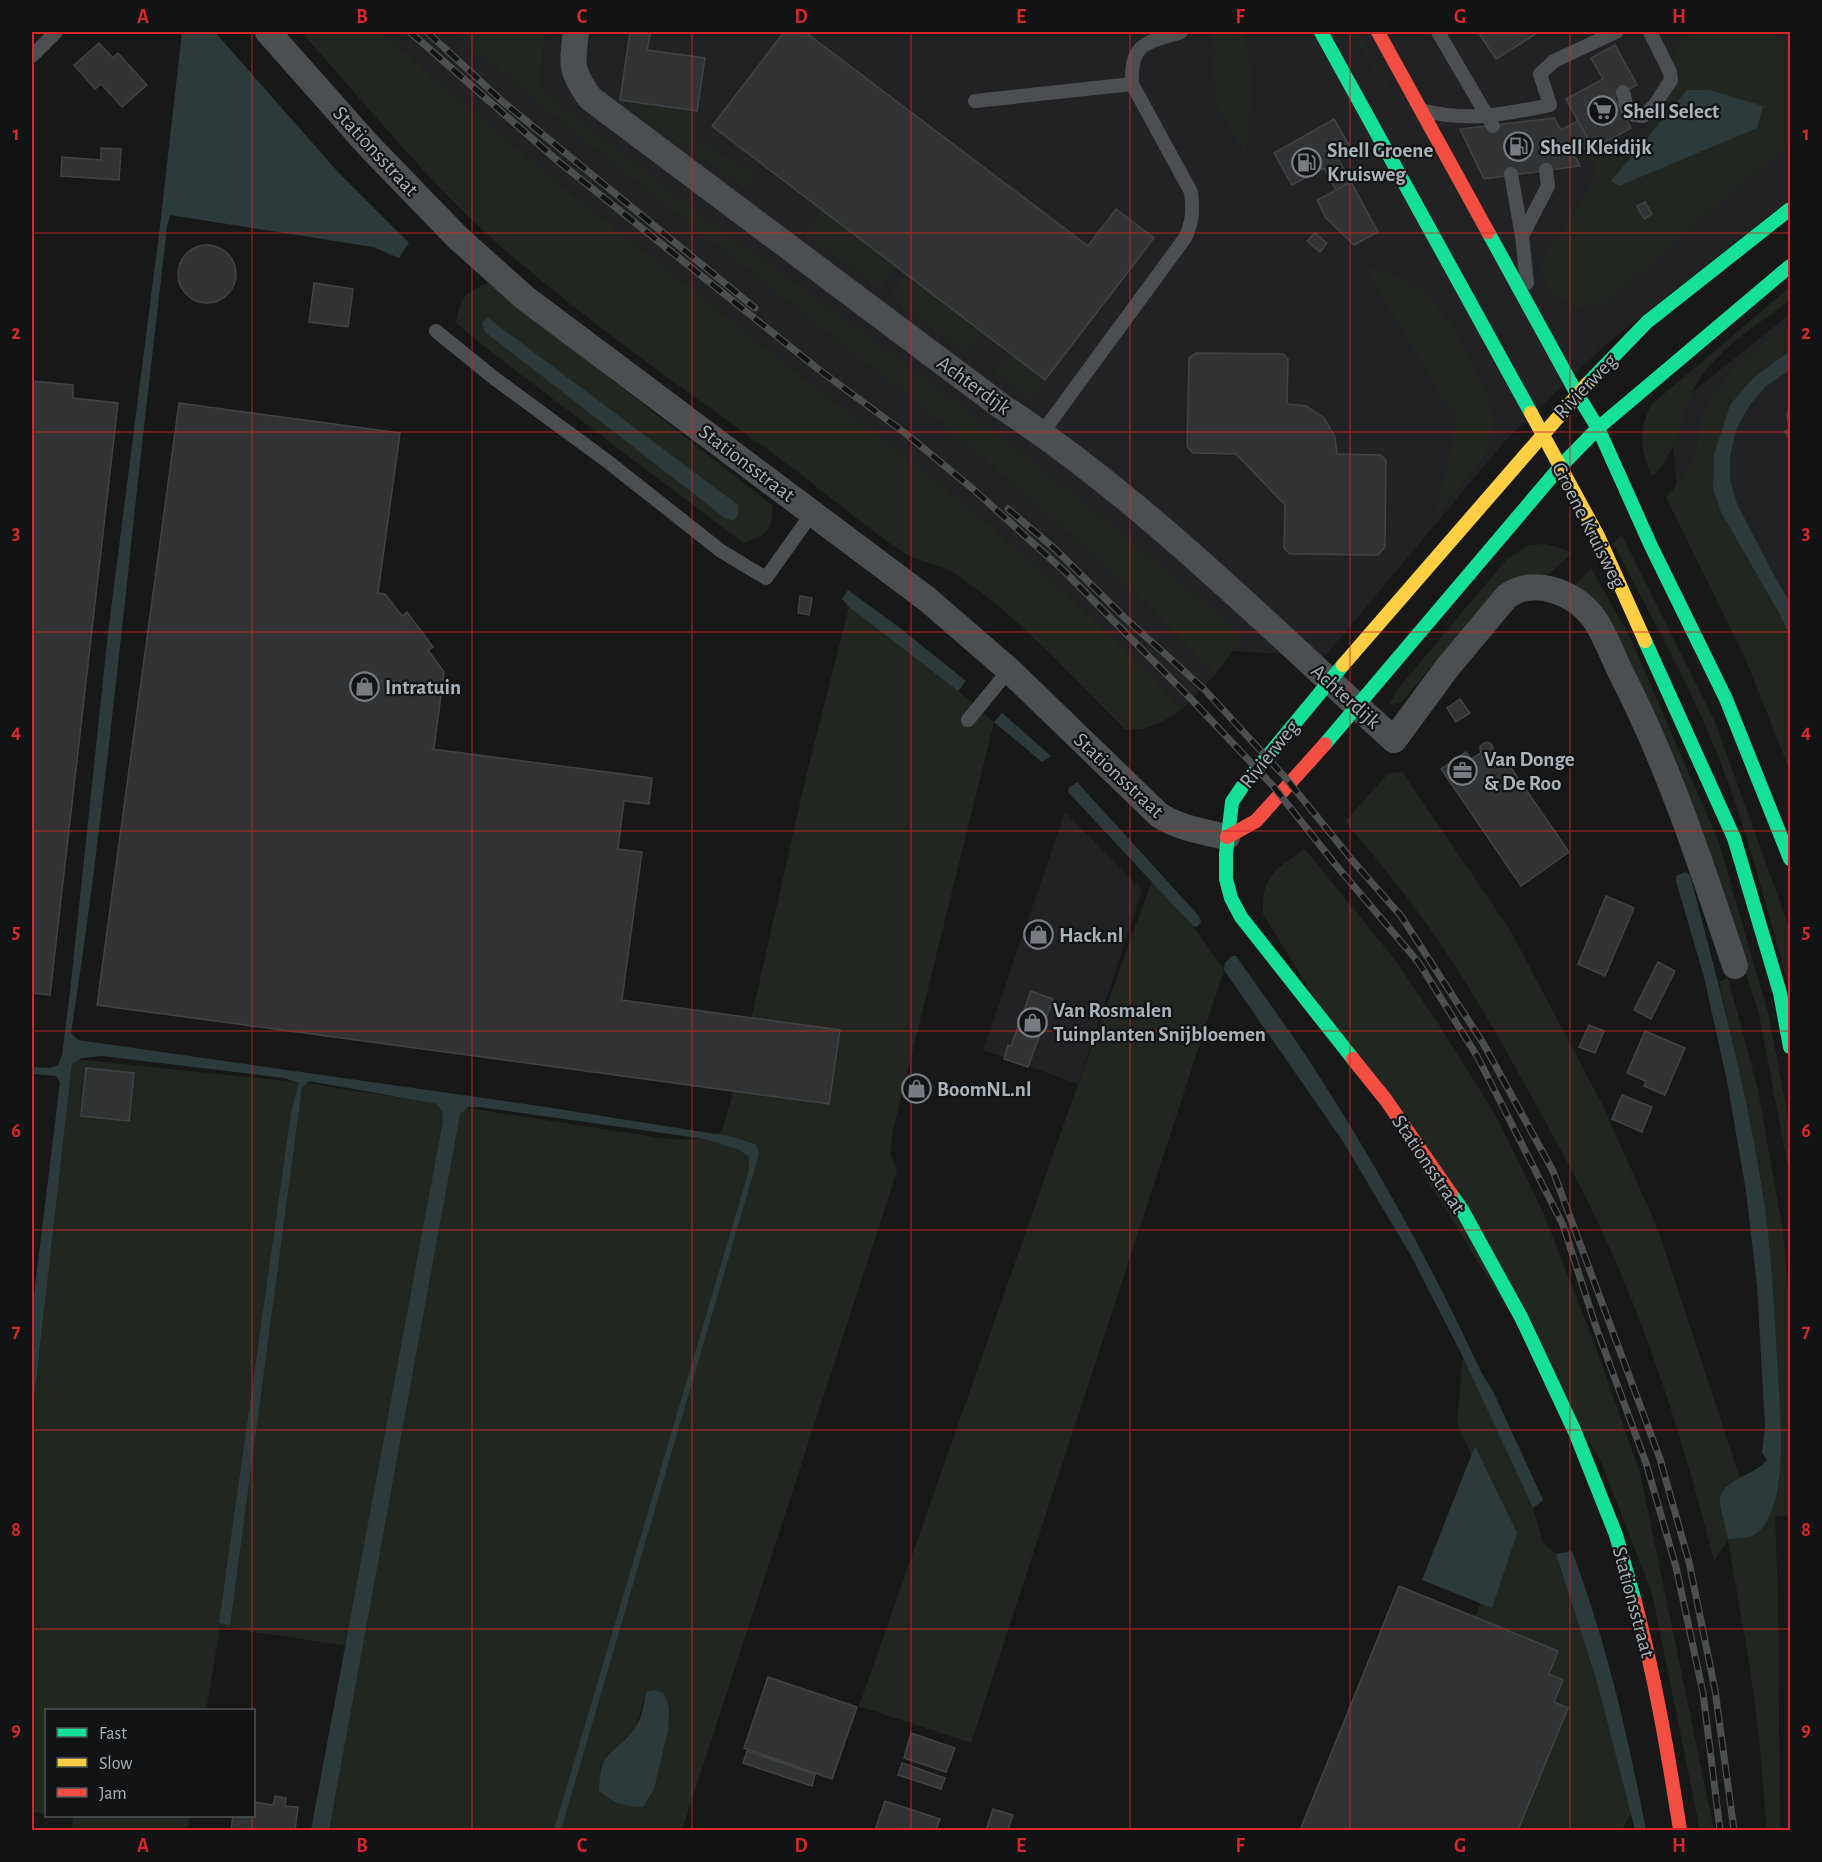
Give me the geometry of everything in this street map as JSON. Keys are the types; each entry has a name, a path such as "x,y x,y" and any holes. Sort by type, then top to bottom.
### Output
{"main road":[{"name":"Groene Kruisweg","path":"1321,32 1598,536 1734,838 1780,993 1791,1047"},
{"path":"1378,32 1423,110 1577,394 1598,428 1651,546 1726,699 1791,859"},
{"name":"Rivierweg","path":"1227,837 1232,802 1242,786 1542,432 1647,322 1791,209"},
{"name":"Rivierweg","path":"1227,837 1256,820 1358,707 1560,468 1598,428 1791,266"},
{"name":"Stationsstraat","path":"1227,837 1226,879 1240,917 1386,1100 1461,1208 1521,1317 1575,1432 1616,1535 1646,1643 1666,1742 1680,1830"}],"street":[{"name":"Stationsstraat","path":"268,32 369,146 457,237 525,298 927,599 1009,670 1159,816 1185,827 1227,837"},
{"name":"Achterdijk","path":"576,32 572,64 579,83 590,98 992,399 1042,433 1180,544 1394,740 1454,658 1507,596 1515,591 1550,589"},
{"name":"Groene Kruisweg","path":"1550,589 1564,594 1593,617 1630,691 1674,794 1735,966"}],"lane":[{"path":"32,57 56,32"},
{"path":"1042,433 1185,238 1192,223 1191,192 1132,84 1131,69 1135,55 1144,44 1181,32"},
{"path":"1438,32 1490,121"},
{"path":"1423,110 1444,116 1490,121 1531,115 1550,105 1540,75 1554,61 1600,46 1616,32"},
{"path":"1623,92 1627,108 1634,115 1643,116 1654,106 1671,80 1670,72 1650,32"},
{"path":"975,101 1132,84"},
{"path":"1522,236 1548,186 1546,170"},
{"path":"1511,174 1522,236 1529,306"},
{"path":"436,331 494,378 722,550 766,578 813,512"},
{"path":"968,720 1009,670"}],"shaded area":[{"path":"182,32 215,32 338,172 409,243 399,258 373,247 170,215 102,804 71,1033 78,1040 546,1107 734,1137 757,1145 759,1154 561,1830 554,1830 749,1170 749,1157 740,1150 705,1139 480,1107 468,1107 460,1114 329,1830 311,1830 443,1121 442,1111 437,1104 309,1081 302,1087 230,1625 219,1623 291,1113 299,1083 284,1078 102,1056 82,1058 72,1063 32,1415 32,1311 60,1082 56,1076 32,1074 32,1067 49,1068 58,1065 62,1055 108,633 160,226"},
{"path":"301,32 382,32 550,176 966,504 1071,597 1152,676 1182,710 1147,727 1125,729 1044,647 979,590 949,570 901,551 604,330 538,278 478,226 425,172"},
{"path":"382,32 454,32 575,133 948,428 1101,562 1150,608 1215,675 1182,710 1152,676 1071,597 966,504 550,176"},
{"path":"454,32 545,32 540,88 680,199 933,384 1087,505 1237,630 1241,640 1215,675 1150,608 1101,562 948,428 575,133"},
{"path":"545,32 1790,32 1790,199 1603,347 1506,440 1325,656 1214,650 740,252 540,88"},
{"path":"1210,32 1242,32 1247,47 1251,92 1245,153 1216,104"},
{"path":"1351,32 1359,32 1417,141"},
{"path":"1689,32 1773,32 1790,48 1790,144 1618,293 1606,302 1578,308 1552,293 1541,274 1543,257 1595,178 1593,160 1589,156 1611,151 1634,141 1659,113 1676,85 1672,58"},
{"path":"1687,90 1709,90 1763,106 1757,128 1619,186 1611,181"},
{"path":"618,100 695,112 697,138 757,176 747,190"},
{"path":"822,210 896,266 880,289 804,235"},
{"path":"1363,264 1398,276 1428,295 1451,324 1478,374 1494,415 1487,452 1435,519 1458,416 1448,406"},
{"path":"906,273 983,332 966,353 889,296"},
{"path":"488,283 773,506 767,531 743,543 456,323 465,297"},
{"path":"1790,287 1790,300 1740,337 1706,370 1690,397 1676,440 1668,456 1652,476 1642,440 1644,424 1651,405"},
{"path":"1790,314 1790,721 1679,511 1670,410"},
{"path":"488,318 738,505 738,515 734,521 725,518 485,332 482,322"},
{"path":"1790,323 1790,351 1753,378 1730,405 1714,455 1713,489 1721,512 1790,636 1790,771 1746,660 1666,497 1688,467 1696,446 1703,415 1719,387 1740,363"},
{"path":"1790,351 1790,370 1766,386 1749,406 1736,430 1730,456 1730,479 1737,504 1790,602 1790,636 1721,512 1713,489 1714,455 1730,405 1753,378"},
{"path":"1010,353 1045,380 1031,400 994,373"},
{"path":"1622,535 1715,722 1790,930 1790,993 1756,870 1727,778 1692,696 1613,543"},
{"path":"1546,544 1573,552 1543,579 1512,579 1500,584 1401,703 1390,704 1396,691 1507,559 1529,545"},
{"path":"1591,568 1631,639 1719,843 1768,1013 1790,1126 1790,1177 1759,1014 1711,866 1572,588"},
{"path":"848,590 966,681 958,691 849,607 842,599"},
{"path":"849,607 958,691 994,722 893,1130 890,1153 897,1171 682,1830 314,1830 349,1646 220,1627 206,1709 45,1709 45,1814 32,1812 32,1321 65,1058 305,1083 683,1140 709,1137 722,1131 740,1068 807,772","holes":["646,1692 664,1697 669,1707 600,1768 607,1754 636,1727"]},
{"path":"1002,713 1051,756 1042,762 994,722"},
{"path":"1402,772 1510,930 1602,1104 1657,1227 1740,1478 1726,1486 1728,1539 1744,1538 1775,1501 1779,1480 1781,1428 1772,1285 1763,1190 1719,982 1728,978 1758,1090 1783,1232 1790,1311 1790,1515 1775,1517 1780,1830 1767,1830 1758,1727 1728,1540 1714,1561 1676,1425 1645,1336 1610,1248 1568,1162 1470,990 1422,918 1345,821 1389,773"},
{"path":"1077,782 1199,916 1201,922 1197,927 1193,926 1068,792 1069,788"},
{"path":"1065,812 1142,890 1078,1084 983,1050"},
{"path":"1305,849 1395,960 1437,1022 1496,1116 1542,1210 1592,1337 1640,1473 1714,1830 1700,1830 1652,1593 1600,1459 1263,914 1265,890 1272,874"},
{"path":"1685,872 1690,875 1720,991 1755,1148 1770,1257 1780,1411 1779,1480 1775,1501 1768,1519 1755,1534 1728,1539 1721,1511 1721,1495 1731,1483 1767,1460 1762,1453 1765,1426 1757,1285 1746,1191 1727,1081 1704,977 1676,881 1676,876"},
{"path":"1152,881 1193,926 1224,970 971,1743 859,1706"},
{"path":"1232,956 1236,956 1309,1061 1342,1112 1405,1221 1481,1372 1493,1391 1543,1500 1533,1508 1463,1357 1410,1254 1342,1140 1224,970 1225,963"},
{"path":"1463,1356 1533,1508 1543,1543 1556,1554 1597,1682 1631,1813 1622,1830 1507,1830 1558,1707 1474,1620 1507,1532 1457,1424"},
{"path":"1475,1446 1517,1533 1492,1608 1422,1580"},
{"path":"1572,1551 1615,1689 1646,1830 1635,1830 1597,1682 1556,1554"},
{"path":"654,1690 663,1693 669,1707 668,1730 654,1789 643,1807 624,1805 599,1790 602,1766 609,1754 635,1728 641,1716 646,1692"},
{"path":"73,1817 190,1817 187,1830 72,1830"}],"building":[{"path":"630,32 650,34 647,50 705,58 697,111 620,100"},
{"path":"784,32 805,32 1088,246 1116,209 1154,238 1045,380 712,126"},
{"path":"1478,32 1539,32 1496,59"},
{"path":"99,43 113,58 118,53 147,85 122,107 101,84 95,89 74,65"},
{"path":"1615,45 1637,85 1614,97 1631,128 1593,149 1566,99 1603,79 1591,58"},
{"path":"1554,118 1561,130 1578,121 1592,145 1585,149 1582,146 1572,151 1580,166 1484,179 1460,129"},
{"path":"1334,119 1352,150 1338,158 1351,182 1336,190 1324,168 1292,185 1274,153"},
{"path":"101,148 121,149 119,180 61,176 62,157 101,160"},
{"path":"1351,182 1378,232 1354,245 1326,218 1317,200"},
{"path":"1645,202 1652,214 1644,219 1637,206"},
{"path":"1315,233 1327,243 1320,252 1307,241"},
{"path":"207,245 218,247 231,258 236,274 234,285 223,298 207,303 196,301 183,290 178,274 180,263 191,250"},
{"path":"314,283 353,289 348,327 309,322"},
{"path":"1196,353 1283,354 1288,359 1287,404 1306,406 1324,418 1335,437 1337,454 1381,455 1386,461 1385,547 1378,555 1290,554 1284,548 1285,505 1236,454 1193,453 1187,446 1189,358"},
{"path":"32,381 73,385 73,398 118,403 50,995 32,993"},
{"path":"179,403 400,433 378,593 385,594 402,616 407,612 433,647 428,650 444,672 434,748 432,749 652,778 649,804 624,801 618,849 642,852 622,1000 840,1030 829,1104 97,1005"},
{"path":"1790,405 1790,440 1785,431 1789,429 1787,415"},
{"path":"800,596 812,598 809,615 798,613"},
{"path":"1460,699 1470,713 1456,722 1447,708"},
{"path":"1486,742 1493,747 1492,753 1499,763 1505,759 1569,852 1521,886 1441,769 1466,752 1471,759 1481,753 1480,746"},
{"path":"1606,896 1634,908 1605,976 1578,964"},
{"path":"1658,962 1675,971 1651,1019 1634,1010"},
{"path":"1031,991 1053,999 1028,1067 1004,1059"},
{"path":"1589,1025 1604,1031 1595,1053 1579,1047"},
{"path":"1645,1031 1685,1048 1665,1095 1644,1086 1646,1081 1627,1073"},
{"path":"86,1068 134,1073 129,1121 81,1116"},
{"path":"1622,1095 1652,1107 1642,1132 1612,1119"},
{"path":"1399,1586 1558,1651 1549,1674 1563,1680 1554,1702 1568,1708 1518,1830 1300,1830"},
{"path":"768,1677 857,1707 832,1779 744,1748"},
{"path":"911,1733 955,1748 946,1772 904,1758"},
{"path":"747,1751 815,1774 812,1786 743,1763"},
{"path":"902,1763 945,1778 941,1789 898,1775"},
{"path":"275,1796 286,1798 285,1806 298,1807 295,1830 231,1830 233,1817 255,1817 255,1802 273,1805"},
{"path":"885,1801 940,1819 936,1830 875,1830"},
{"path":"993,1809 1013,1815 1008,1830 986,1830"}],"railway":[{"path":"410,32 559,162 818,369 905,433 973,489 1064,571 1192,700 1273,786 1335,864 1419,963 1477,1056 1563,1225 1596,1327 1646,1463 1676,1567 1703,1693 1720,1830"},
{"path":"427,32 502,101 755,308"},
{"path":"1008,509 1055,549 1125,618 1204,689 1284,776 1401,916 1483,1043 1553,1171 1660,1459 1689,1562 1715,1690 1734,1830"}],"traffic: fast":[{"path":"1321,32 1531,413"},
{"path":"1587,384 1647,322 1790,209"},
{"path":"1488,232 1598,428 1651,546 1726,699 1790,859"},
{"path":"1325,744 1560,467 1598,428 1790,266"},
{"path":"1645,641 1734,838 1780,993 1790,1047"},
{"path":"1343,665 1232,802 1226,854 1226,879 1231,898 1241,917 1353,1059"},
{"path":"1451,1194 1521,1317 1575,1432 1616,1535 1635,1602"}],"traffic: slow":[{"path":"1343,665 1587,384"},
{"path":"1531,413 1598,536 1645,641"}],"traffic: jam":[{"path":"1378,32 1488,232"},
{"path":"1227,837 1256,821 1325,744"},
{"path":"1353,1059 1386,1100 1451,1194"},
{"path":"1635,1602 1649,1658 1680,1830"}],"place":[{"name":"Shell Select","path":"1602,111"},
{"name":"Shell Kleidijk","path":"1519,147"},
{"name":"Shell Groene Kruisweg","path":"1306,162"},
{"name":"Intratuin","path":"364,687"},
{"name":"Van Donge & De Roo","path":"1463,771"},
{"name":"Hack.nl","path":"1038,935"},
{"name":"Van Rosmalen Tuinplanten Snijbloemen","path":"1032,1022"},
{"name":"BoomNL.nl","path":"916,1089"}]}
